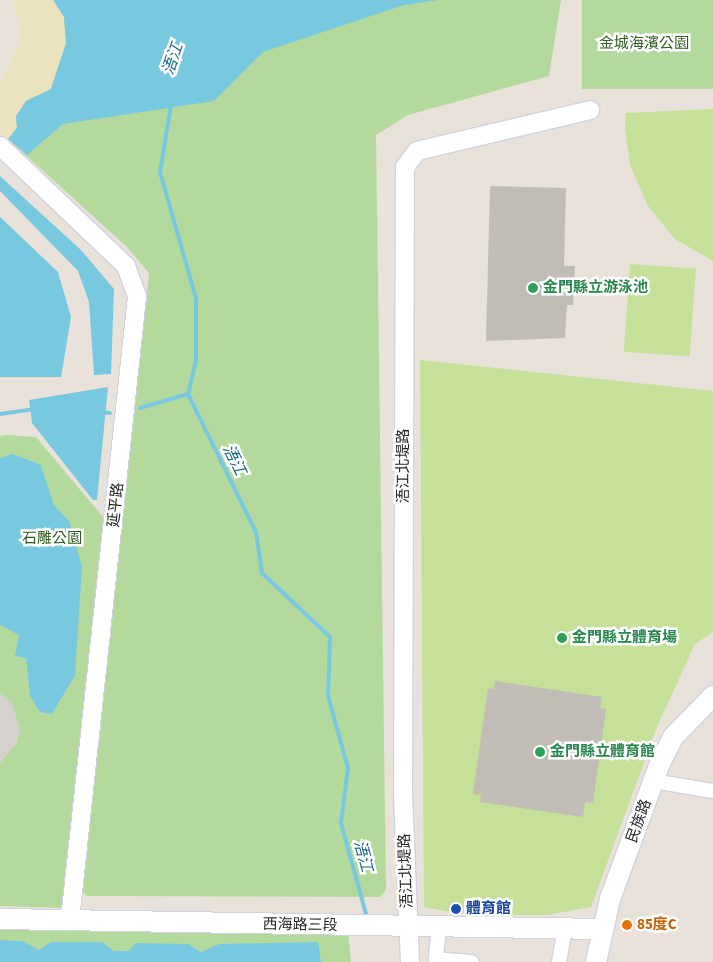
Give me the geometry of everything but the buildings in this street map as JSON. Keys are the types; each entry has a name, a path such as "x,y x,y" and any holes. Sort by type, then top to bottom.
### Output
{"main road":[{"name":"民族路","path":"596,962 601,929 653,781 674,736 713,696"},
{"name":"西海路三段","path":"0,919 438,928 601,929"}],"street":[{"name":"浯江北堤路","path":"410,962 407,927 403,793 405,167 417,151 590,110"},
{"name":"延平路","path":"0,146 126,266 137,297 70,920"},
{"path":"653,781 713,791"},
{"path":"438,928 436,959 472,962"},
{"path":"559,962 565,928"}],"green space":[{"path":"53,0 561,0 549,76 408,115 376,135 386,890 380,897 87,896 81,890 149,273 127,247 8,139 64,17"},
{"name":"金城海濱公園","path":"582,0 713,0 713,89 582,89"},
{"path":"713,109 713,261 675,239 648,206 630,165 625,129 626,113"},
{"path":"630,264 696,269 690,356 624,352"},
{"name":"金門縣立體育場","path":"420,360 713,391 713,632 695,644 657,727 591,907 547,915 466,915 424,907"},
{"name":"石雕公園","path":"0,436 36,437 108,523 62,908 0,906"},
{"path":"0,924 348,931 351,962 0,962"}],"sand":[{"path":"13,0 53,0 64,17 66,43 51,89 26,101 16,116 17,128 8,139 0,133 0,85 21,37"}],"shaded area":[{"path":"0,693 12,703 20,729 17,743 0,763"}],"water":[{"path":"53,0 438,0 404,5 263,52 214,101 63,124 27,155 8,139 17,128 16,116 26,101 51,89 66,43 64,17"},
{"path":"0,176 81,250 114,289 111,374 94,375 89,302 78,271 0,191"},
{"path":"0,217 58,272 71,317 61,377 0,377"},
{"path":"108,387 97,500 93,500 32,423 29,400"},
{"path":"13,454 41,465 54,505 69,521 82,567 75,675 52,714 40,712 30,696 26,658 15,656 19,635 0,625 0,458"},
{"path":"0,940 22,941 39,950 51,942 102,942 114,951 129,951 136,943 188,944 201,952 219,944 318,942 321,962 0,962"}],"waterway":[{"name":"浯江","path":"171,105 160,172 196,298 196,360 188,394 256,532 262,573 330,637 328,696 348,768 341,823 366,914"},
{"path":"140,408 188,394"},
{"path":"0,414 35,409"},
{"path":"101,412 110,413"}],"place":[{"name":"金門縣立游泳池","path":"533,288"},
{"name":"金門縣立體育場","path":"562,638"},
{"name":"金門縣立體育館","path":"540,752"},
{"name":"體育館","path":"456,909"},
{"name":"85度C","path":"627,925"}]}
